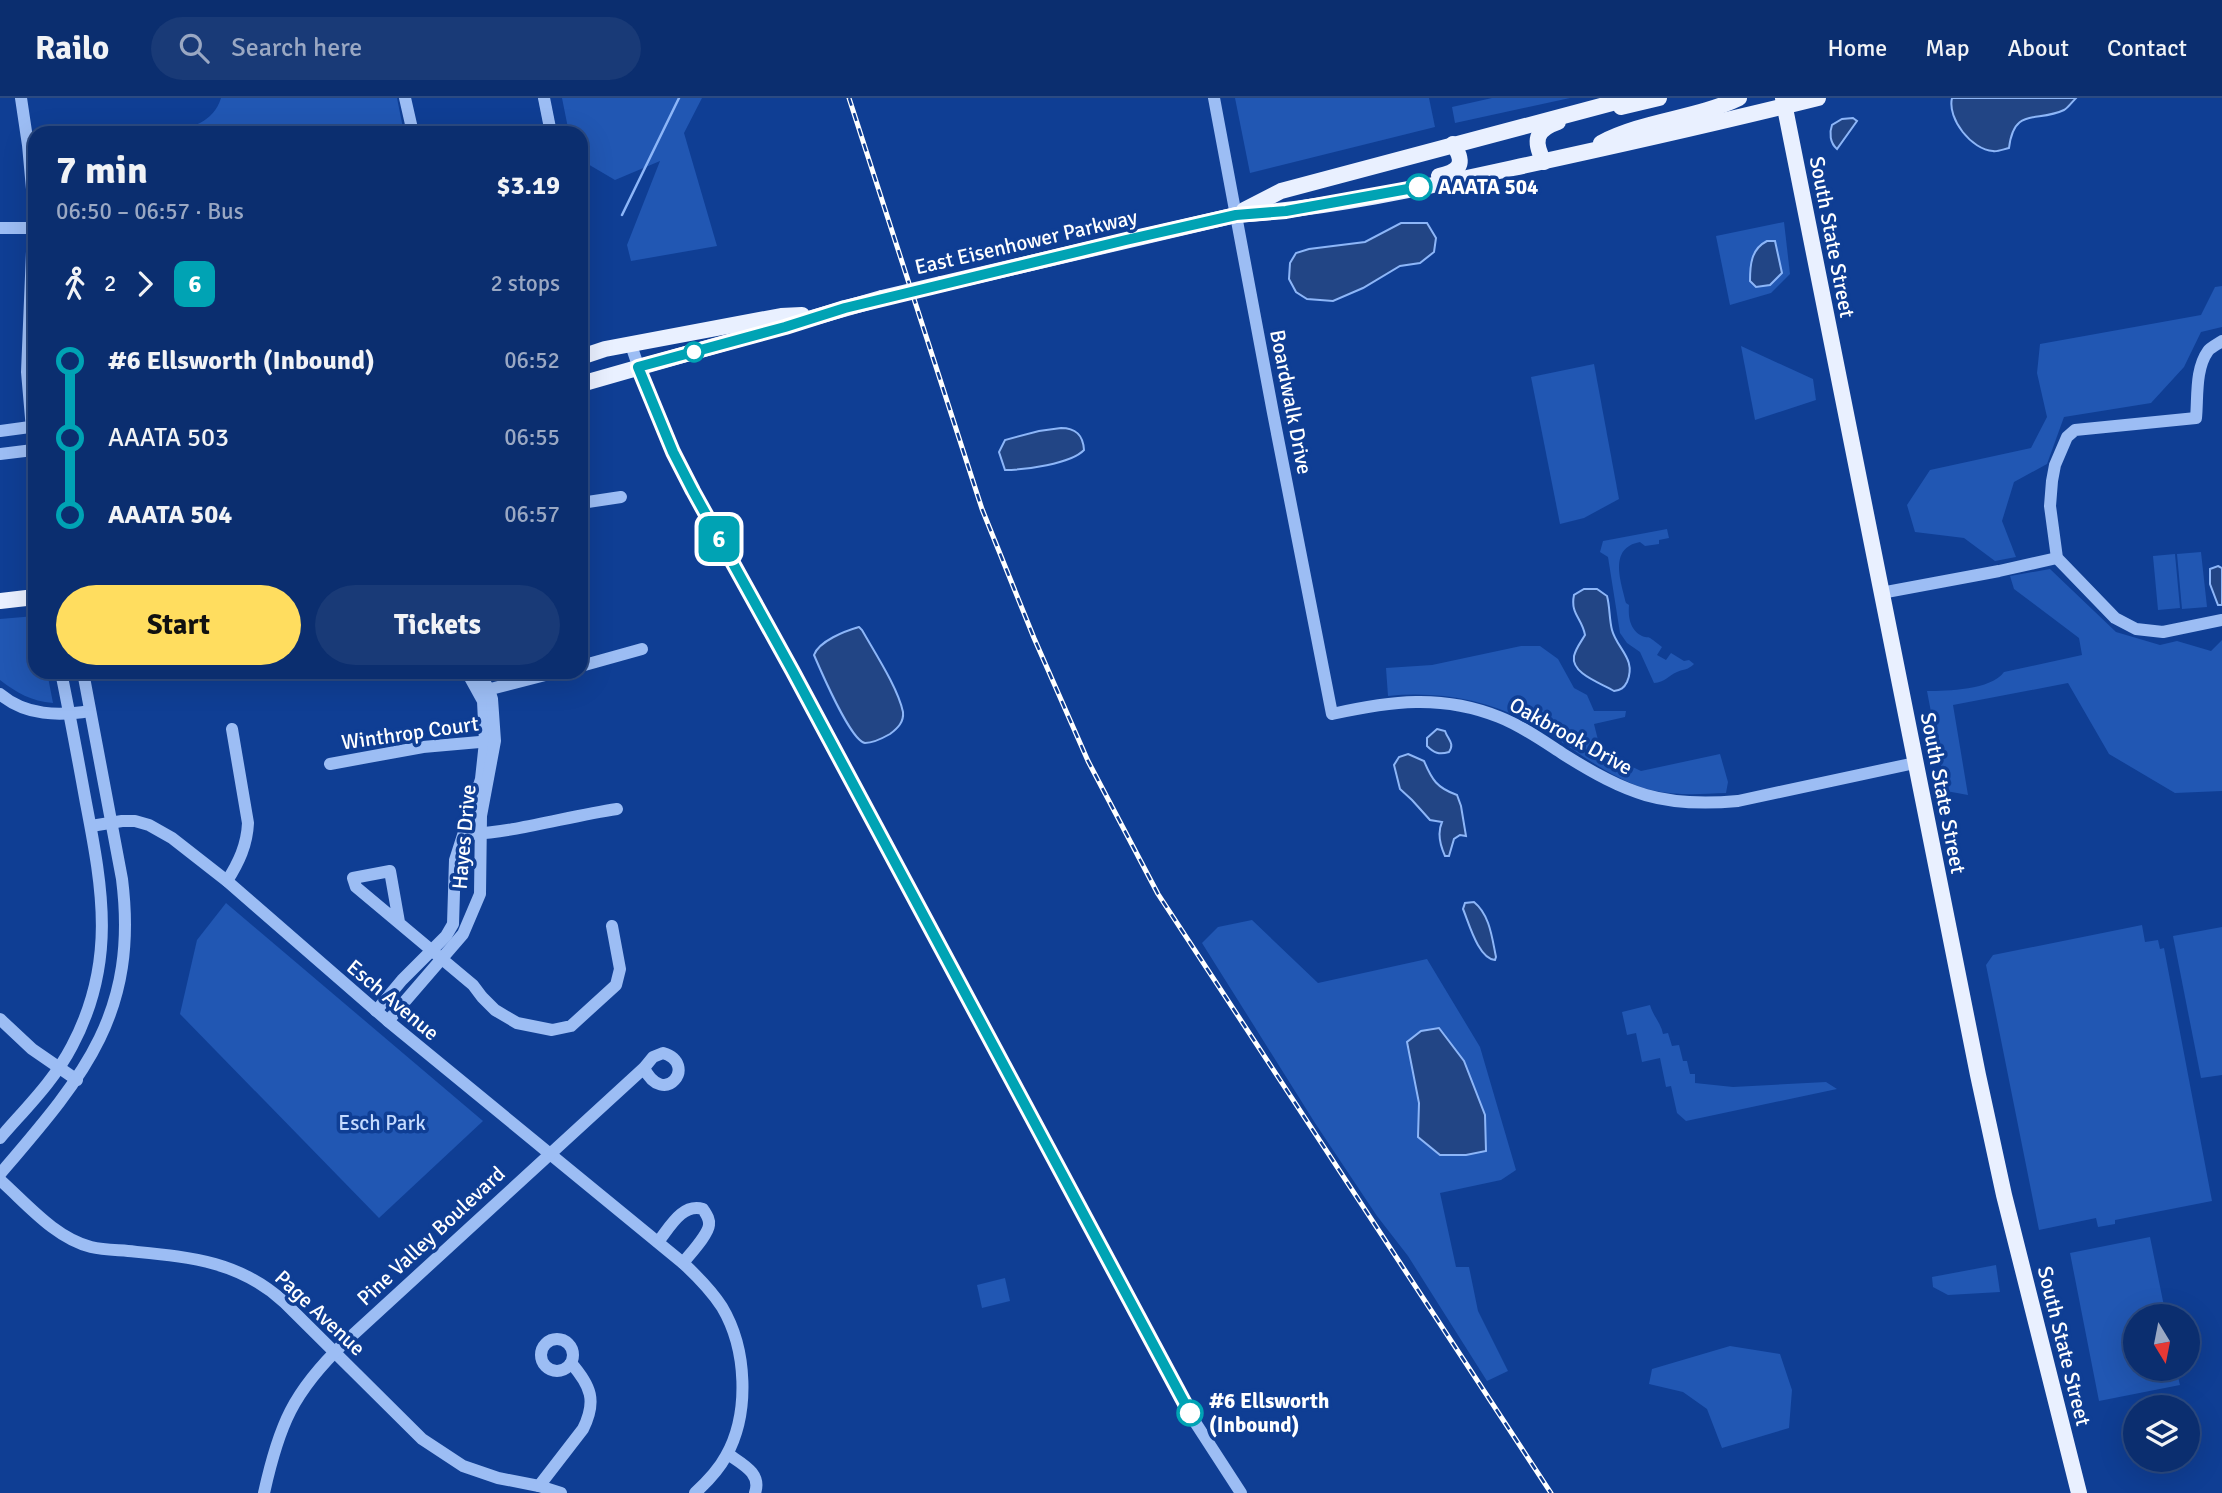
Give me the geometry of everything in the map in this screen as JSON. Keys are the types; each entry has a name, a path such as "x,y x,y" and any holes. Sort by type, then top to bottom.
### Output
{"main road":[{"name":"East Eisenhower Parkway","path":"1236,215 1282,191 1631,98"},
{"path":"1544,162 1537,137 1542,130 1555,122 1659,98"},
{"path":"1577,155 1620,133 1697,114 1739,98"},
{"name":"East Eisenhower Parkway","path":"588,382 882,298 1236,215 1286,211 1381,195 1577,155 1786,100 1818,98"},
{"name":"South State Street","path":"1786,100 1881,593 2004,1195 2080,1493"},
{"path":"1381,195 1398,183 1452,173 1460,164 1458,151 1453,144"},
{"name":"East Eisenhower Parkway","path":"588,355 605,349 781,316 826,313"},
{"path":"2,596 28,597"}],"street":[{"path":"21,98 28,149"},
{"path":"405,98 411,126"},
{"path":"544,98 550,126"},
{"name":"Boardwalk Drive","path":"1214,98 1332,714"},
{"path":"0,228 28,228"},
{"path":"2222,341 2209,350 2202,365 2196,418 2075,430 2067,437 2055,465 2050,506 2057,558 2115,618 2136,629 2163,632 2222,620"},
{"path":"631,345 673,452 693,491 1193,1419 1241,1493"},
{"path":"28,348 28,390"},
{"path":"0,431 28,427"},
{"path":"0,454 28,451"},
{"path":"588,502 621,497"},
{"path":"1881,593 2057,558"},
{"path":"588,664 642,649"},
{"path":"0,1138 59,1067 72,1047 95,988 101,956 103,915 100,877 62,679"},
{"path":"0,1174 78,1080 106,1027 122,975 126,908 84,679"},
{"name":"Hayes Drive","path":"473,679 484,691"},
{"name":"Hayes Drive","path":"376,1011 401,979 463,934 480,894 481,816 490,741 481,679"},
{"path":"484,691 530,679"},
{"path":"0,694 31,710 59,715 90,710"},
{"name":"Oakbrook Drive","path":"1332,714 1403,701 1436,702 1473,709 1527,731 1607,781 1637,794 1673,802 1709,803 1738,800 1915,763"},
{"path":"227,881 244,850 248,823 232,729"},
{"name":"Hayes Drive","path":"388,1021 437,953 453,923 455,860 490,741"},
{"name":"Winthrop Court","path":"330,764 423,747 490,741"},
{"path":"463,835 518,828 617,809"},
{"name":"Esch Avenue","path":"91,826 135,821 149,825 172,838 227,881 388,1021 658,1242 703,1283 721,1306 735,1337 741,1367 742,1400 728,1454 705,1490"},
{"path":"400,922 390,871 353,878 356,887 437,953 473,985 495,1010 517,1023 552,1030 570,1026 616,985 620,969 612,926"},
{"path":"0,1019 32,1049 78,1080"},
{"name":"Pine Valley Boulevard","path":"264,1493 272,1455 287,1413 311,1377 645,1068"},
{"name":"Page Avenue","path":"0,1180 52,1227 91,1247 193,1258 220,1264 249,1276 268,1287 422,1439 445,1455 498,1478 561,1493"},
{"path":"658,1242 687,1208 704,1209 709,1225 706,1233 683,1263"},
{"path":"539,1486 587,1420 591,1400 589,1387 571,1363"},
{"path":"728,1454 752,1472 757,1480 755,1493"}],"green space":[{"path":"221,98 397,98 403,126 192,126 207,119"},
{"path":"562,98 702,98 684,133 717,246 631,261 627,245 660,161 615,180 588,164 588,126 568,126"},
{"path":"1235,98 1429,98 1435,127 1250,173"},
{"path":"1492,98 1570,98 1455,123 1452,107"},
{"path":"1784,222 1790,274 1771,293 1730,305 1716,236"},
{"path":"2222,286 2222,327 2201,332 2184,367 2151,403 2064,417 2047,464 2014,482 2002,521 2016,557 1995,561 1964,538 1915,532 1907,505 1930,470 2031,448 2047,417 2037,373 2040,344 2201,315 2215,287"},
{"path":"1741,346 1813,379 1816,400 1755,420"},
{"path":"1594,364 1619,499 1584,518 1560,524 1531,377"},
{"path":"1667,529 1669,538 1659,540 1659,544 1645,546 1640,542 1630,545 1620,558 1619,566 1632,627 1662,647 1657,655 1666,660 1671,653 1694,664 1654,683 1640,652 1627,643 1620,633 1608,557 1600,552 1603,541"},
{"path":"2201,552 2207,607 2182,609 2177,554"},
{"path":"2175,554 2180,608 2158,610 2153,556"},
{"path":"2050,569 2116,632 2160,645 2177,641 2211,651 2222,640 2222,791 2175,793 2109,754 2068,683 1953,705 1968,795 1946,791 1927,691 1979,686 1998,678 2004,672 2082,655 2079,638 2014,589 2010,576"},
{"path":"28,617 28,679 48,679 53,703 25,696 0,680 0,619"},
{"path":"1521,646 1540,646 1558,659 1574,688 1587,695 1594,711 1626,711 1625,717 1594,724 1601,752 1641,771 1720,754 1728,782 1726,793 1670,793 1634,785 1603,769 1529,722 1478,702 1442,696 1388,696 1386,668 1432,665"},
{"name":"Esch Park","path":"226,903 483,1121 379,1218 180,1014 197,940"},
{"path":"1252,920 1318,983 1427,959 1480,1047 1516,1170 1501,1180 1440,1193 1456,1267 1469,1267 1478,1311 1508,1371 1487,1381 1408,1256 1377,1216 1315,1123 1202,943 1218,927"},
{"path":"2142,925 2145,942 2158,940 2160,949 2164,948 2212,1201 2115,1220 2115,1224 2098,1227 2096,1218 2039,1230 1986,965 1993,955"},
{"path":"2222,927 2222,1075 2201,1078 2173,936"},
{"path":"1650,1005 1663,1034 1668,1033 1672,1046 1679,1045 1690,1074 1695,1074 1695,1083 1733,1087 1826,1082 1837,1089 1686,1121 1677,1113 1671,1086 1666,1087 1660,1058 1642,1062 1636,1033 1627,1035 1622,1012"},
{"path":"2150,1237 2164,1304 2123,1304 2123,1381 2179,1381 2180,1385 2099,1401 2070,1253"},
{"path":"1996,1265 2000,1292 1948,1295 1933,1287 1932,1277"},
{"path":"1005,1278 1010,1301 982,1308 977,1285"},
{"path":"1730,1346 1780,1354 1792,1390 1789,1428 1722,1448 1707,1409 1683,1392 1649,1384 1652,1369"}],"shaded area":[{"path":"1952,98 2076,98 2064,110 2021,121 2012,135 2009,148 1995,151 1977,145 1963,132 1953,115"},
{"path":"1853,118 1857,121 1837,149 1831,138 1832,125 1842,119"},
{"path":"1401,223 1427,223 1436,238 1434,252 1420,263 1400,266 1363,288 1333,301 1307,299 1296,292 1289,279 1290,263 1296,253 1365,242"},
{"path":"1767,241 1775,241 1782,273 1770,285 1756,287 1750,281 1751,263 1758,248"},
{"path":"1061,428 1077,433 1084,450 1058,462 1005,470 999,452 1005,440"},
{"path":"2218,566 2222,568 2222,605 2218,605 2210,584 2210,569"},
{"path":"1584,589 1597,589 1607,596 1614,637 1630,667 1627,682 1619,690 1614,691 1588,677 1574,662 1575,653 1585,635 1573,601 1574,595"},
{"path":"859,627 891,682 903,712 901,722 893,732 865,743 844,718 814,655 827,641"},
{"path":"1437,729 1445,731 1451,744 1449,752 1437,753 1427,746 1427,738"},
{"path":"1408,754 1424,761 1436,782 1457,795 1466,836 1460,835 1454,839 1449,856 1445,856 1441,843 1442,822 1430,820 1400,789 1394,765 1399,757"},
{"path":"1474,902 1484,913 1490,927 1495,960 1489,958 1479,947 1463,909 1465,903"},
{"path":"1439,1028 1464,1061 1485,1115 1486,1151 1466,1155 1440,1155 1418,1137 1419,1103 1407,1042 1421,1031"}],"waterway":[{"path":"622,215 679,98"}],"railway":[{"path":"849,98 982,509 1088,761 1158,894 1551,1493"}],"bus line":[{"name":"6","path":"1190,1413 792,670 693,491 673,452 638,367 882,298 1126,240 1236,215 1286,211 1419,187"}],"place":[{"name":"AAATA 504","path":"1419,187"},
{"name":"#6 Ellsworth (Inbound)","path":"1190,1413"}]}
